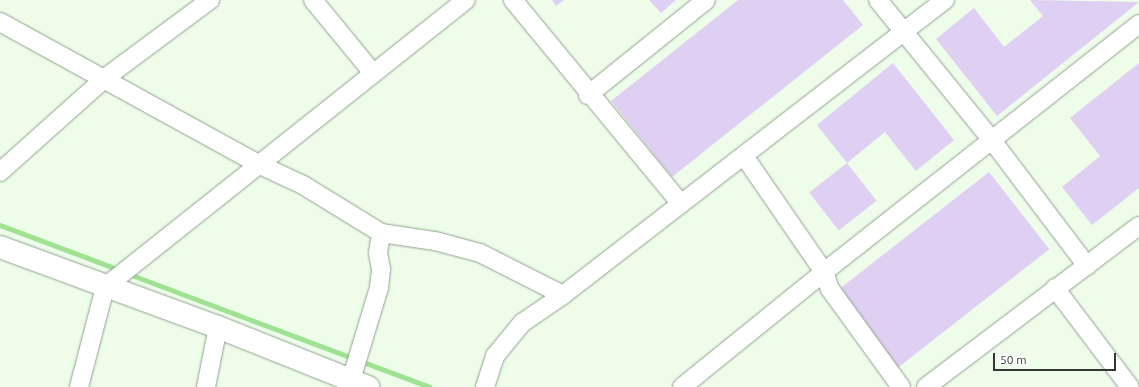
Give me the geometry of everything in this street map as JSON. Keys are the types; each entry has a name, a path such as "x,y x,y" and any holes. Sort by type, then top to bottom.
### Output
{"street":[{"path":"0,172 105,78 210,0"},
{"path":"313,0 373,73"},
{"path":"79,387 105,287 466,0"},
{"path":"513,0 588,95 681,204"},
{"path":"588,95 706,0"},
{"path":"878,0 992,139 1087,266"},
{"path":"485,387 495,356 506,340 522,323 563,295 945,0"},
{"path":"0,22 51,52 105,78 258,164 334,202 381,232 435,241 480,253 563,295"},
{"path":"682,387 824,272 1139,24"},
{"path":"744,156 824,272 830,289 901,387"},
{"path":"926,387 1139,226"},
{"path":"0,247 105,287 218,327 360,384 379,288 381,269 378,253 381,232"},
{"path":"1055,288 1130,387"},
{"path":"206,387 218,327"}],"building":[{"path":"552,0 564,0 556,6"},
{"path":"649,0 676,0 661,13"},
{"path":"738,0 843,0 863,25 672,177 611,101"},
{"path":"1030,0 1139,2 997,116 936,39 974,8 1004,47 1043,16"},
{"path":"893,63 954,140 916,171 885,132 847,163 817,125"},
{"path":"1139,63 1139,188 1092,225 1062,187 1100,156 1070,118"},
{"path":"847,163 877,201 839,230 809,193"},
{"path":"989,172 1049,249 895,370 835,293"}],"waterway":[{"path":"0,225 120,270"},
{"path":"129,274 429,387"}]}
